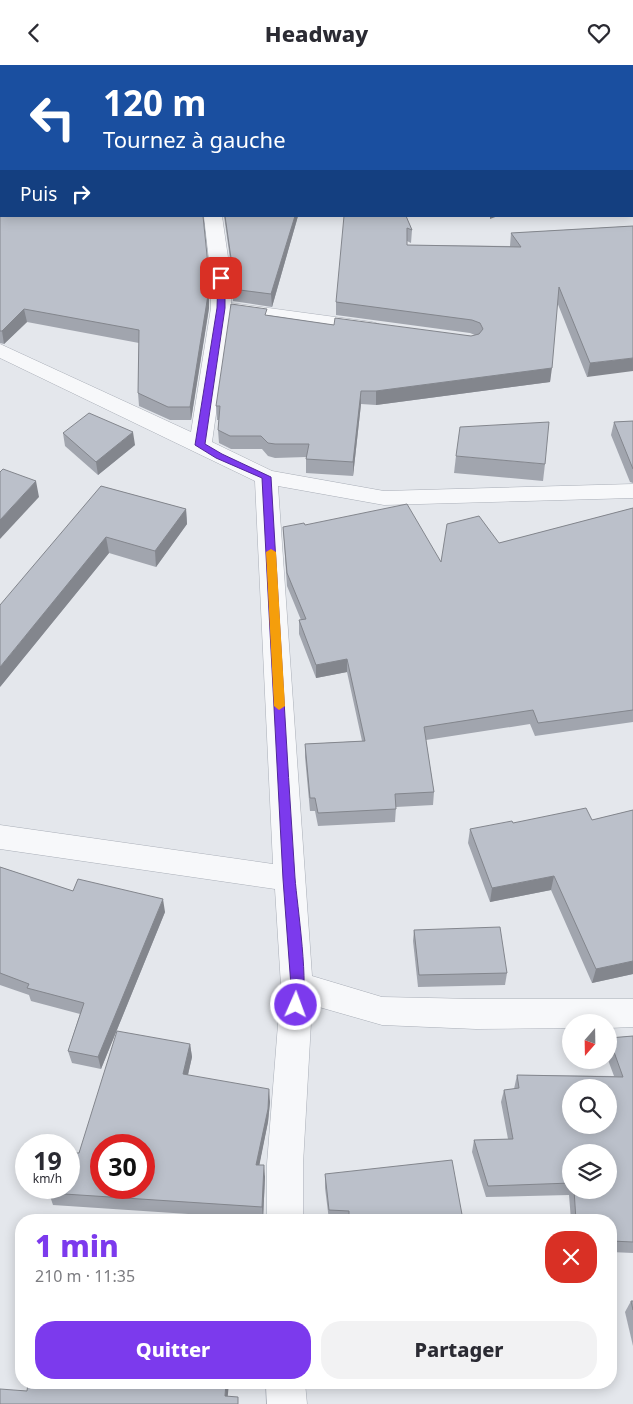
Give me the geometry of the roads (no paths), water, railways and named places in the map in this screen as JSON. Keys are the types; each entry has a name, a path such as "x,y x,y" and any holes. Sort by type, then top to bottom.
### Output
{"street":[{"path":"200,445 221,308 221,278 213,217"},
{"path":"221,308 393,331"},
{"path":"3,355 266,477 384,498 633,491"},
{"path":"266,477 289,879 298,986 285,1164 285,1214"},
{"path":"0,837 289,879"},
{"path":"298,986 382,1011 476,1015 633,1013"},
{"path":"286,1389 286,1404"}]}
